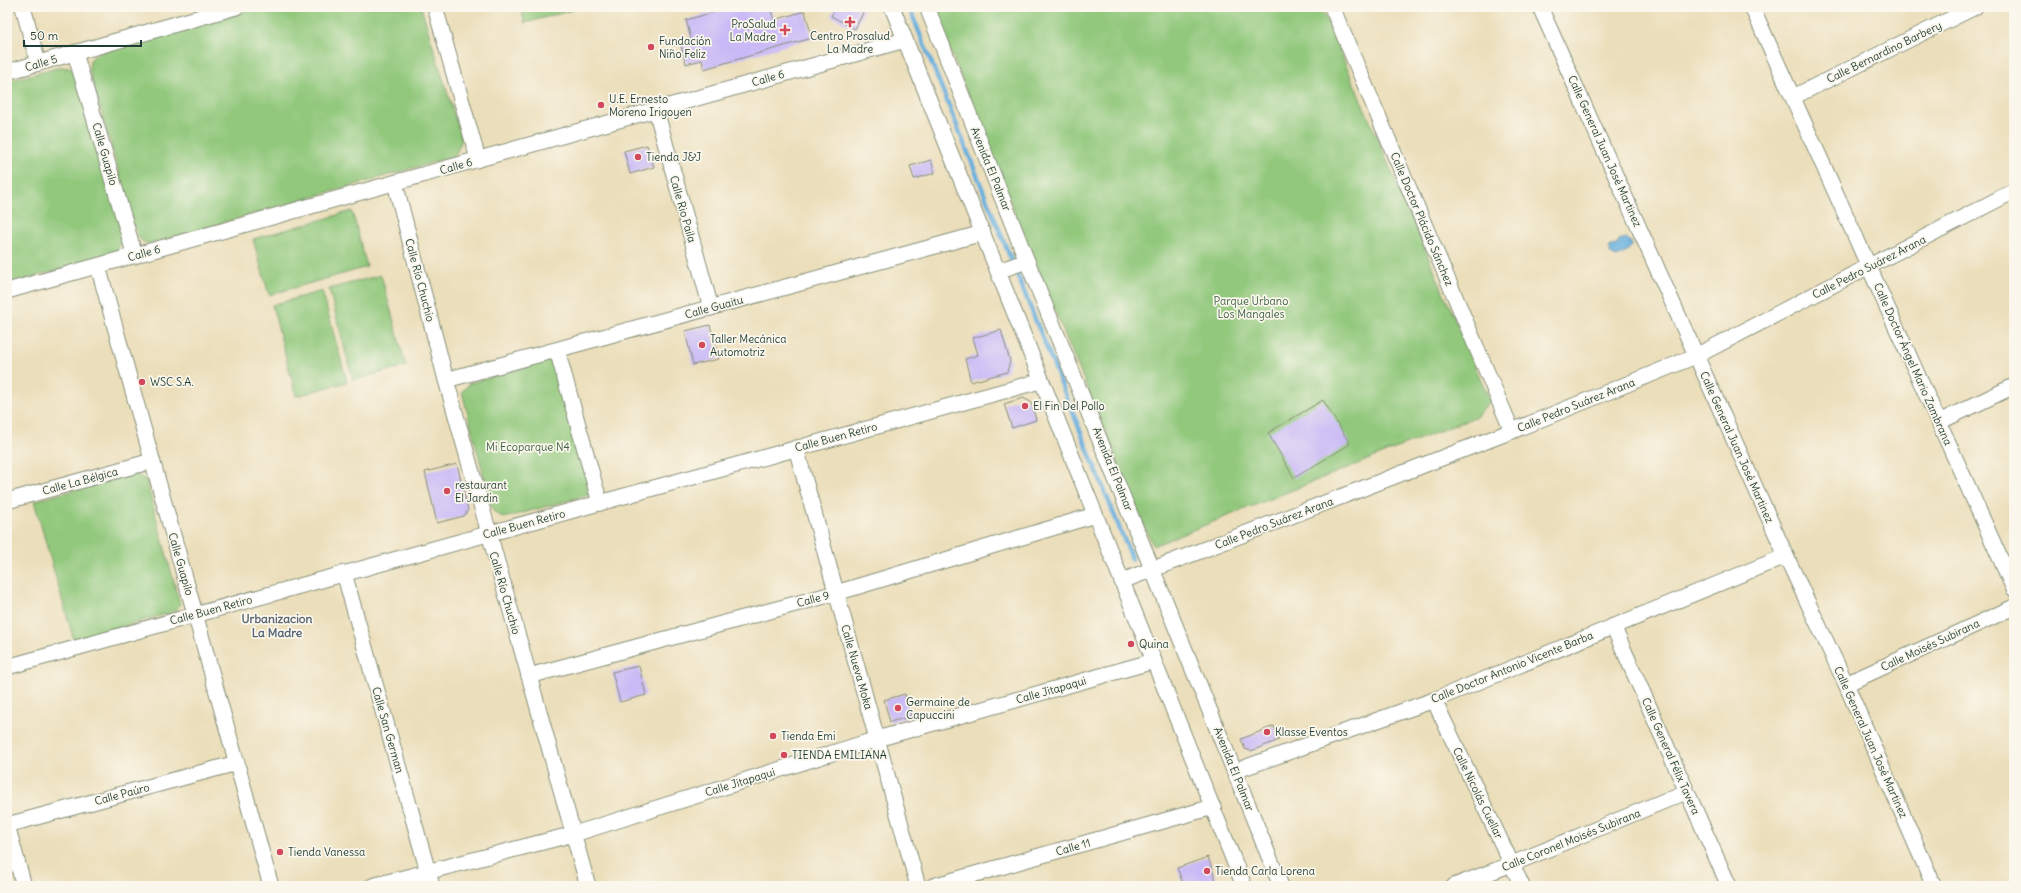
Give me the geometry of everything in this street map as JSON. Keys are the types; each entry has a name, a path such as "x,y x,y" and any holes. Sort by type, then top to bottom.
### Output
{"street":[{"path":"23,7 38,63"},
{"name":"Calle 5","path":"7,72 75,53 189,14 236,7"},
{"path":"435,7 478,159"},
{"path":"892,7 983,233 1001,270 1040,381 1244,886"},
{"name":"Avenida El Palmar","path":"927,7 1023,262 1154,569 1281,886"},
{"name":"Calle Doctor Plácido Sánchez","path":"1332,7 1512,431"},
{"name":"Calle General Juan José Martinez","path":"1540,7 1786,556 1846,684 1934,886"},
{"name":"Calle Doctor Ángel Mario Zambrana","path":"1752,7 1939,422 2011,573 2014,589"},
{"name":"Calle Bernardino Barbery","path":"1793,97 1975,7"},
{"name":"Calle 6","path":"7,292 905,40"},
{"name":"Calle Guapilo","path":"75,53 134,256"},
{"name":"Calle Rio Paila","path":"656,110 711,308"},
{"name":"Calle Río Chuchio","path":"395,183 446,380 588,886"},
{"name":"Calle Pedro Suárez Arana","path":"1122,581 1512,431 1696,356 2014,191"},
{"name":"Calle Guaitu","path":"446,380 983,233"},
{"path":"1001,270 1023,262"},
{"name":"Calle Guapilo","path":"98,266 271,886"},
{"path":"557,350 600,502"},
{"name":"Calle Buen Retiro","path":"7,667 1040,381"},
{"path":"1939,422 2014,386"},
{"name":"Calle Nueva Moka","path":"796,448 918,886"},
{"name":"Calle La Bélgica","path":"7,501 152,461"},
{"name":"Calle 9","path":"529,676 836,592 1095,516"},
{"name":"Calle Doctor Antonio Vicente Barba","path":"1235,771 1434,700 1786,556"},
{"name":"Calle San German","path":"344,573 430,879"},
{"name":"Calle Moisés Subirana","path":"1846,684 2014,607"},
{"name":"Calle General Félix Tavera","path":"1614,626 1686,792 1729,886"},
{"name":"Calle Jitapaqui","path":"372,886 430,879 877,739 1154,661"},
{"name":"Calle Nicolás Cuellar","path":"1434,700 1522,886"},
{"name":"Calle Paúro","path":"7,825 237,763"},
{"name":"Calle Coronel Moisés Subirana","path":"1454,886 1512,864 1686,792"},
{"name":"Calle 11","path":"932,886 1213,808"},
{"path":"7,825 24,886"}],"green space":[{"path":"260,7 421,7 462,140 455,156 149,244 142,241 137,235 89,70 90,60 98,53"},
{"path":"520,7 583,7 525,23"},
{"name":"Parque Urbano Los Mangales","path":"933,7 1321,7 1490,401 1477,416 1153,546 1030,251"},
{"path":"61,67 70,68 76,74 123,235 120,245 114,255 7,284 7,81"},
{"path":"352,211 367,267 269,295 253,239"},
{"path":"381,275 406,366 353,380 329,289"},
{"path":"322,291 347,382 296,396 272,305"},
{"name":"Mi Ecoparque N4","path":"554,359 592,494 504,518 493,511 462,392 470,383"},
{"path":"135,474 146,480 180,604 176,611 74,641 34,501"}],"water":[{"path":"1627,238 1631,242 1632,246 1622,255 1616,257 1609,253 1610,246 1617,245 1619,240"}],"building":[{"path":"732,7 770,7 774,20 805,11 812,38 704,69 702,60 686,64 680,42 691,39 686,20"},
{"name":"Centro Prosalud La Madre","path":"836,7 856,7 864,11 855,29 831,16"},
{"path":"647,145 654,167 630,174 624,151"},
{"path":"931,160 935,173 914,179 910,166"},
{"name":"Taller Mecánica Automotriz","path":"710,325 719,359 693,365 685,331"},
{"path":"1001,330 1010,361 1007,372 971,382 965,359 978,355 973,338"},
{"path":"1023,398 1031,402 1036,420 1012,428 1004,404"},
{"path":"1323,400 1350,444 1294,478 1268,433"},
{"name":"restaurant El Jardin","path":"457,464 468,510 464,516 437,523 425,472"},
{"path":"639,666 646,695 620,702 612,672"},
{"name":"Germaine de Capuccini","path":"905,694 911,716 890,722 884,700"},
{"name":"Klasse Eventos","path":"1274,726 1279,740 1251,751 1245,749 1241,739"},
{"path":"1208,857 1216,880 1200,886 1184,886 1177,868"}],"waterway":[{"path":"909,7 1132,559"}],"place":[{"name":"Centro Prosalud La Madre","path":"850,22"},
{"name":"ProSalud La Madre","path":"785,30"},
{"name":"Fundación Niño Feliz","path":"651,47"},
{"name":"U.E. Ernesto Moreno Irigoyen","path":"601,105"},
{"name":"Tienda J&J","path":"638,157"},
{"name":"Taller Mecánica Automotriz","path":"702,345"},
{"name":"WSC S.A.","path":"142,382"},
{"name":"El Fin Del Pollo","path":"1025,406"},
{"name":"restaurant El Jardin","path":"447,491"},
{"name":"Quina","path":"1131,644"},
{"name":"Germaine de Capuccini","path":"898,708"},
{"name":"Klasse Eventos","path":"1267,732"},
{"name":"Tienda Emi","path":"773,736"},
{"name":"TIENDA EMILIANA","path":"784,755"},
{"name":"Tienda Vanessa","path":"280,852"},
{"name":"Tienda Carla Lorena","path":"1207,871"}],"district":[{"name":"Urbanizacion La Madre","path":"277,625"}]}
